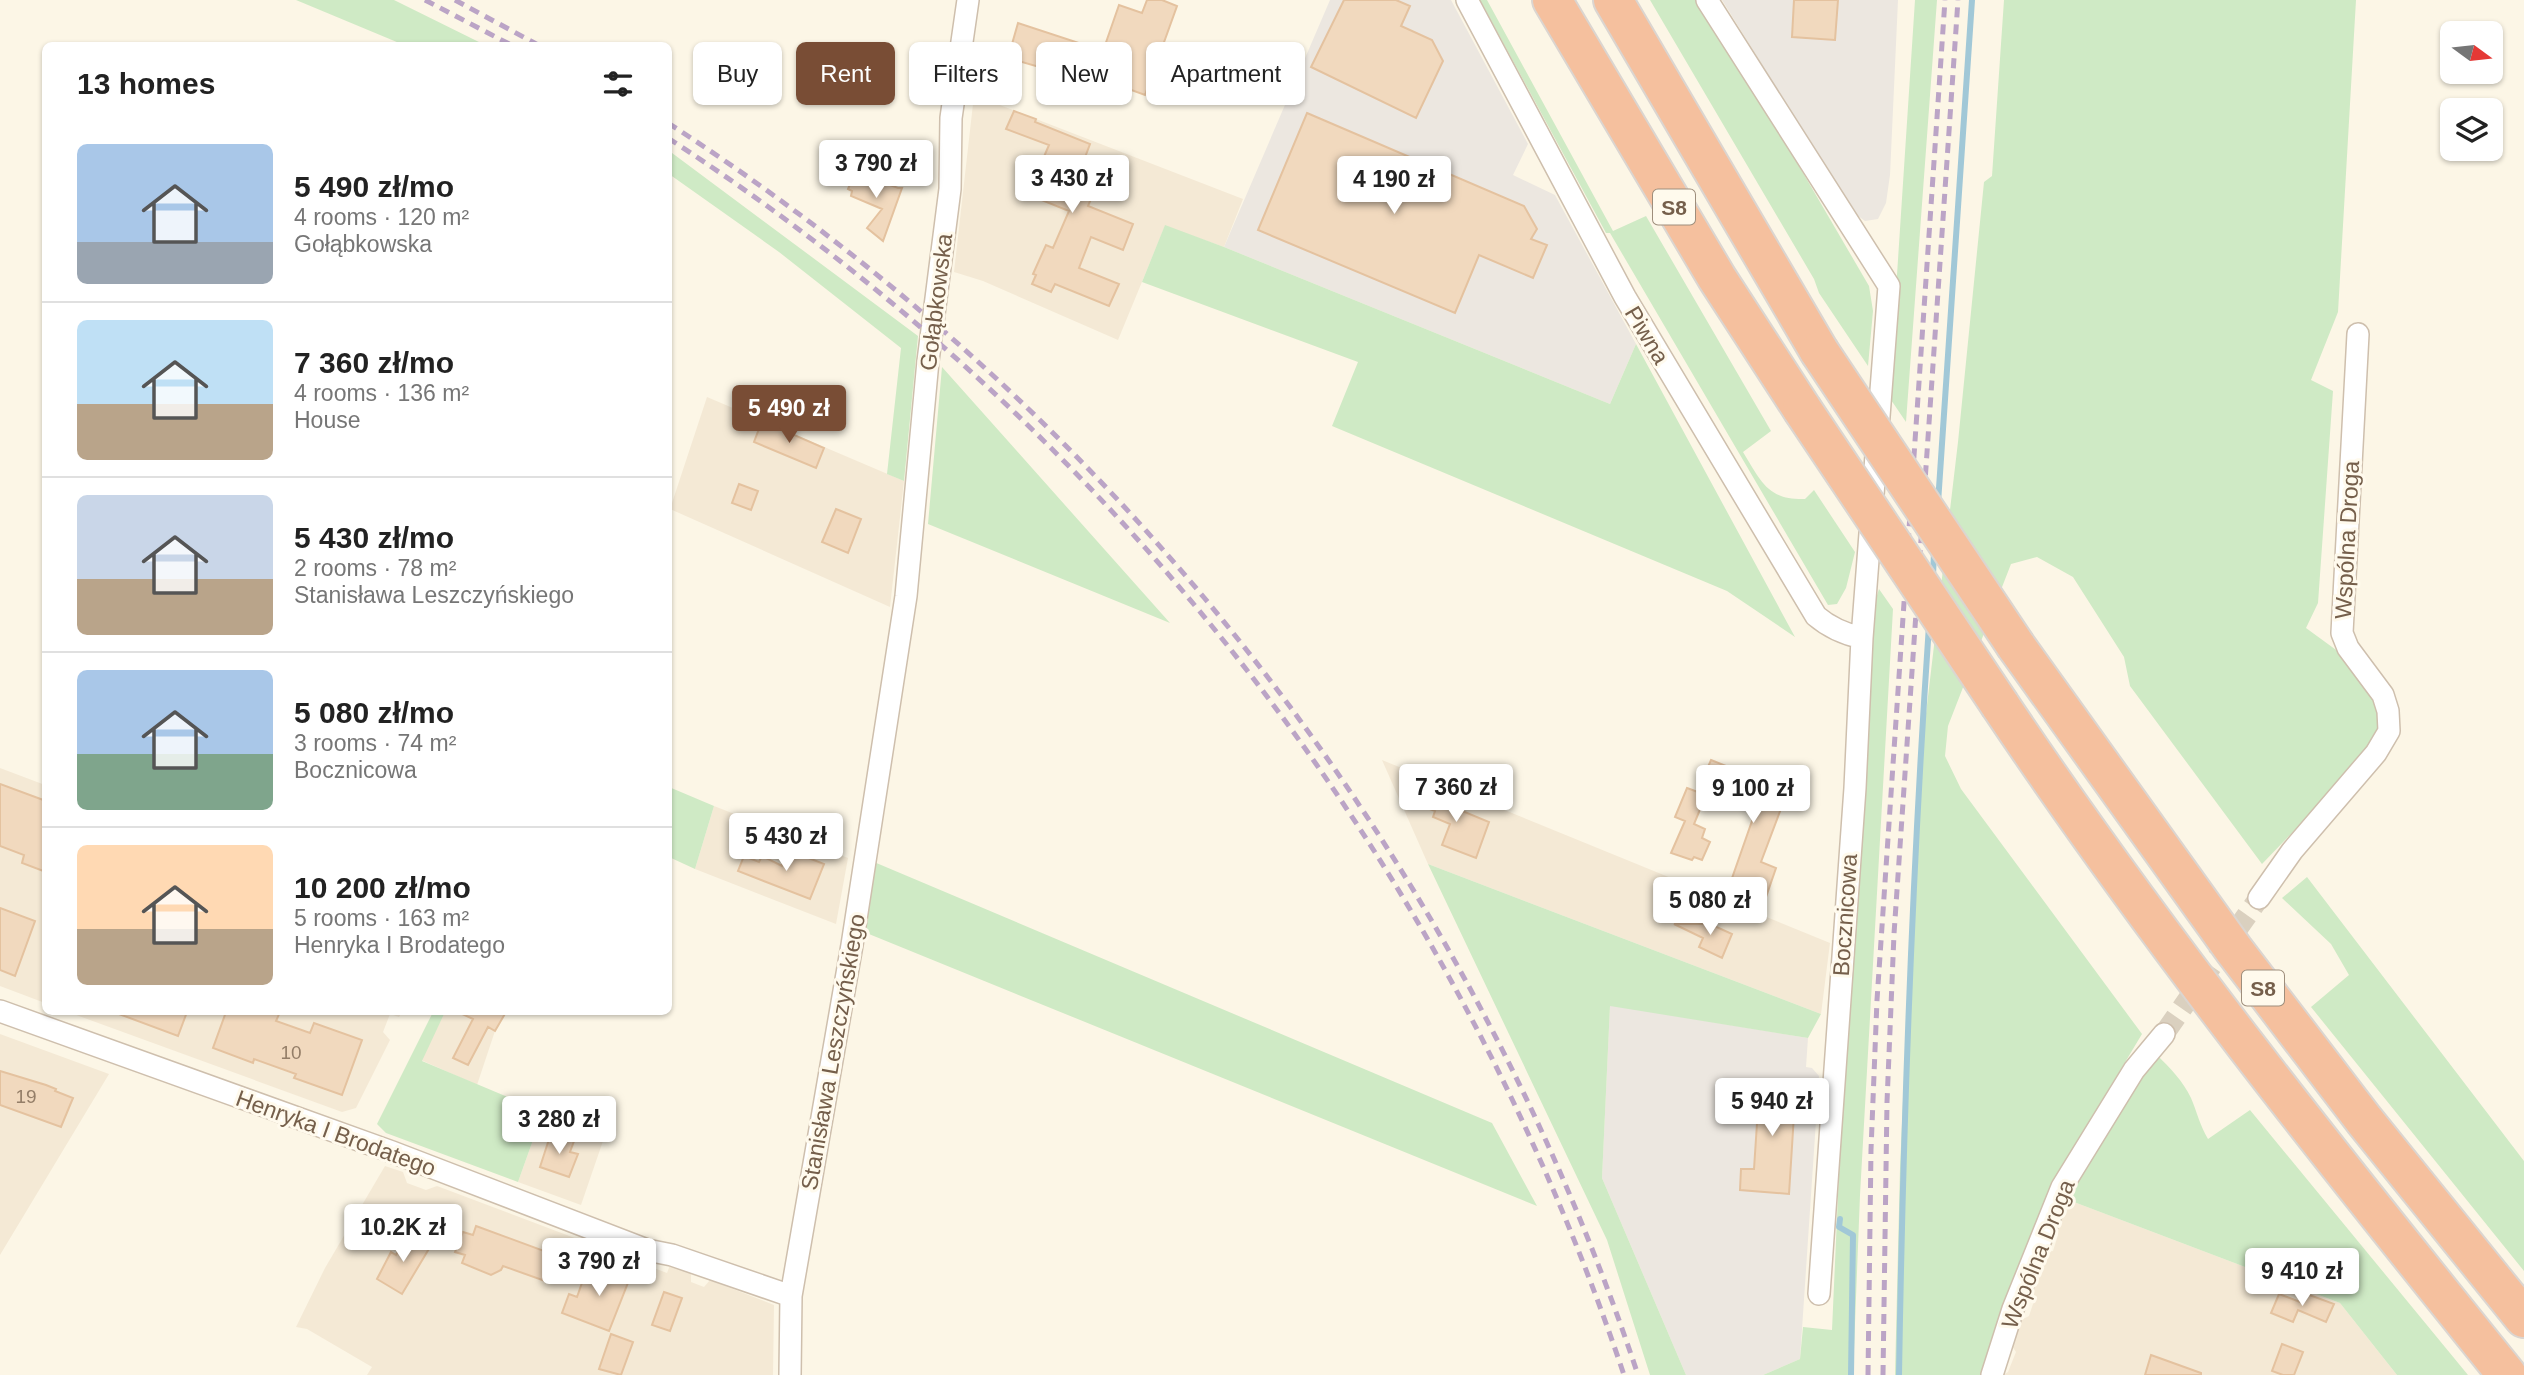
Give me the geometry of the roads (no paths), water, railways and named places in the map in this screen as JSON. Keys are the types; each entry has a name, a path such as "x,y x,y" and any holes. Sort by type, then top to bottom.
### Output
{"highway":[{"name":"S8","path":"1552,0 1717,278 2047,775 2326,1151 2507,1375"},
{"name":"S8","path":"1613,0 1819,351 2017,646 2234,950 2364,1121 2524,1318"}],"street":[{"name":"Gołąbkowska","path":"917,480 928,361 950,189 951,118 968,0"},
{"name":"Piwna","path":"1467,0 1625,297 1816,616 1837,631 1862,638"},
{"name":"Bocznicowa","path":"1707,0 1889,286 1862,638 1855,788 1819,1294"},
{"name":"Wspólna Droga","path":"2259,898 2292,851 2376,753 2389,731 2388,710 2383,695 2348,648 2342,633 2358,334"},
{"name":"Stanisława Leszczyńskiego","path":"790,1375 791,1296 856,922 906,596 917,480"},
{"name":"Henryka I Brodatego","path":"0,1011 392,1152 647,1250 672,1255 791,1296"},
{"name":"Wspólna Droga","path":"1992,1375 2013,1309 2063,1187 2134,1070 2164,1034"}],"waterway":[{"path":"1938,503 1972,0"},
{"path":"1933,576 1934,552"},
{"path":"1899,1375 1909,1000 1929,625"},
{"path":"1840,1219 1839,1227 1853,1235 1851,1375"}],"tunnel":[{"path":"2164,1034 2259,898"}],"railway":[{"path":"425,0 505,42"},
{"path":"455,0 533,42"},
{"path":"1868,1375 1871,1150 1877,1000 1945,0"},
{"path":"1883,1375 1887,1102 1894,934 1958,0"},
{"path":"672,126 833,240 987,370 1130,513 1260,666 1376,830 1478,1004 1566,1186 1638,1375"},
{"path":"672,141 832,254 984,383 1124,524 1251,676 1365,837 1466,1008 1552,1188 1624,1375"}]}
